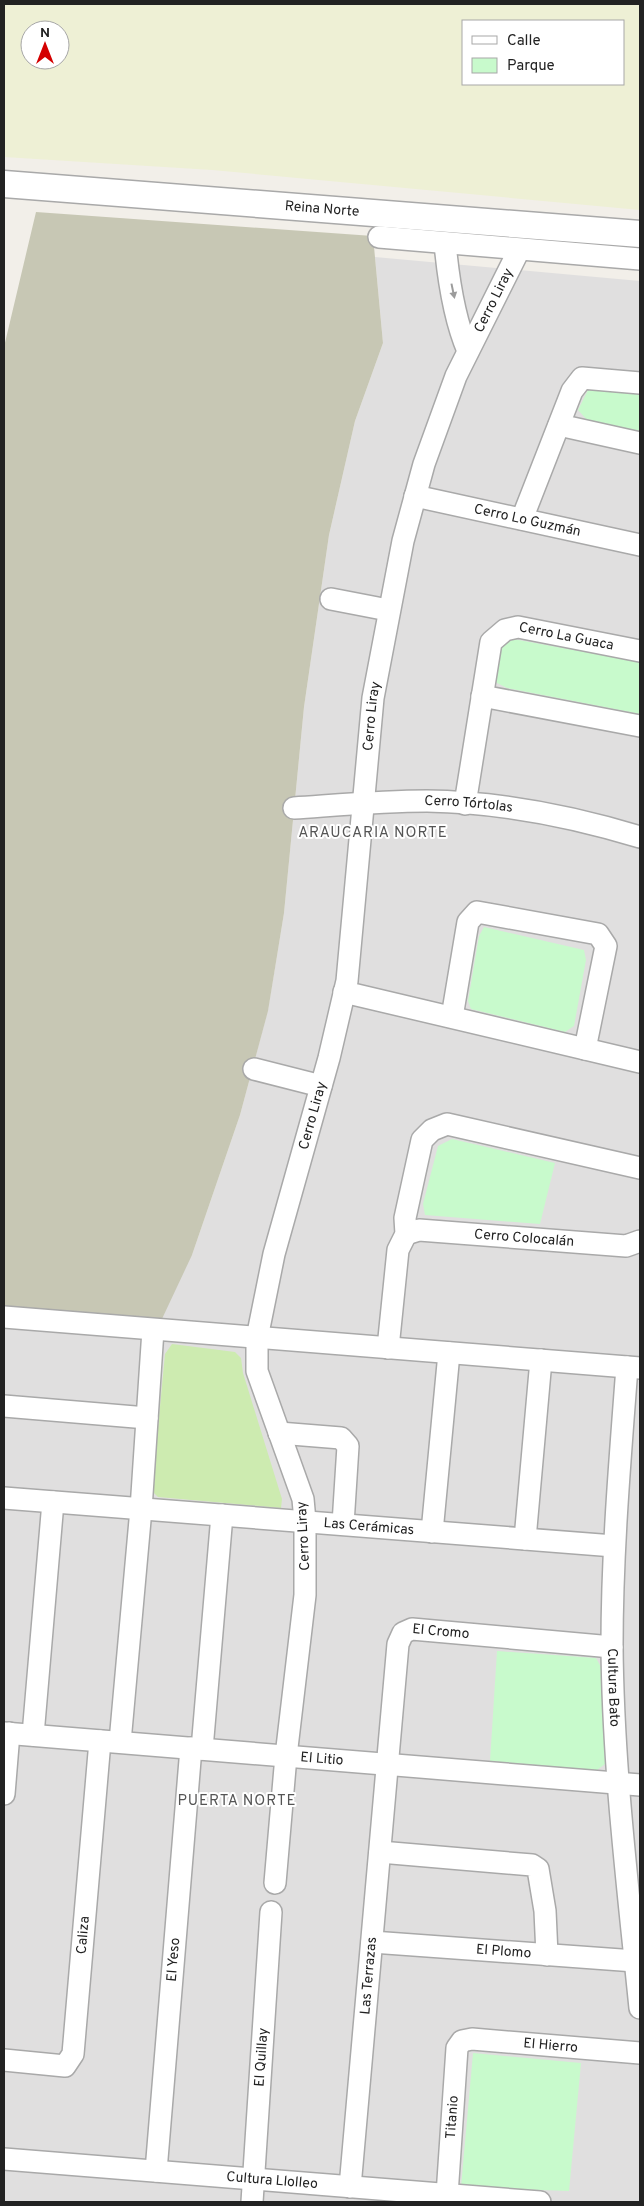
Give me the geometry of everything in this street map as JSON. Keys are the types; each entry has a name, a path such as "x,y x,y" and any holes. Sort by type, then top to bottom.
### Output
{"street":[{"name":"Reina Norte","path":"4,184 640,234"},
{"path":"379,237 640,259"},
{"name":"Cerro Liray","path":"445,244 446,261 461,329 468,351"},
{"name":"Cerro Liray","path":"275,1884 286,1756 305,1603 305,1522 303,1499 257,1371 257,1338 274,1254 321,1086 344,992 373,698 388,610 403,541 424,464 455,381 519,250"},
{"path":"522,519 572,391 582,378 640,382"},
{"path":"559,425 640,443"},
{"name":"Cerro Lo Guzmán","path":"415,496 640,545"},
{"path":"331,599 388,610"},
{"name":"Cerro La Guaca","path":"465,804 491,642 505,630 518,627 640,651"},
{"path":"482,696 640,726"},
{"name":"Cerro Tórtolas","path":"294,808 428,801 494,806 580,819 640,837"},
{"path":"452,1018 468,922 477,912 598,934 606,946 585,1049"},
{"path":"344,992 640,1062"},
{"path":"254,1070 321,1086"},
{"path":"388,1348 398,1250 406,1234 404,1218 422,1140 432,1130 447,1124 640,1168"},
{"name":"Cerro Colocalán","path":"406,1234 419,1230 626,1246 640,1241"},
{"path":"4,1317 634,1368"},
{"path":"110,1742 141,1509 153,1330"},
{"path":"432,1532 449,1353"},
{"path":"525,1539 541,1360"},
{"name":"Cultura Bato","path":"634,1368 614,1546 612,1647 618,1783 640,2008"},
{"path":"4,1406 147,1418"},
{"path":"279,1433 341,1438 348,1446 343,1524"},
{"name":"Las Cerámicas","path":"4,1498 614,1546"},
{"path":"33,1735 53,1502"},
{"name":"El Yeso","path":"156,2171 197,1748 222,1515"},
{"name":"El Cromo","path":"388,1764 398,1644 403,1633 412,1630 612,1647"},
{"path":"4,1794 6,1733"},
{"name":"El Litio","path":"6,1733 640,1785"},
{"name":"Caliza","path":"4,2060 65,2066 73,2054 110,1742"},
{"name":"Las Terrazas","path":"350,2187 388,1764"},
{"path":"380,1852 532,1866 538,1869 543,1895 547,1955"},
{"name":"El Quillay","path":"252,2202 271,1912"},
{"name":"El Plomo","path":"372,1942 636,1961"},
{"name":"El Hierro","path":"462,2041 472,2039 640,2053"},
{"name":"Titanio","path":"446,2195 457,2048 462,2041"},
{"name":"Cultura Llolleo","path":"4,2159 540,2202"}],"shaded area":[{"path":"4,4 640,4 640,210 212,170 4,157"},
{"path":"36,212 373,236 383,343 355,421 329,535 304,707 284,913 268,1011 240,1115 192,1255 161,1321 4,1307 4,347"},
{"path":"375,257 640,281 640,2202 4,2202 4,1307 192,1255 240,1115 268,1010 284,913 304,707 329,535 355,421 383,343"}],"green space":[{"path":"598,388 640,392 640,431 587,420 578,410 588,390"},
{"path":"513,639 640,662 640,714 507,688 495,682 499,649"},
{"path":"484,927 584,950 586,960 574,1026 565,1032 471,1009 468,1001 479,936"},
{"path":"452,1139 555,1163 540,1224 425,1215 423,1204 438,1146"},
{"path":"172,1344 235,1352 241,1358 243,1373 282,1499 281,1508 158,1497 152,1491 165,1354"},
{"path":"497,1651 596,1658 601,1667 605,1764 597,1770 490,1761"},
{"path":"473,2053 581,2063 569,2191 461,2187"}],"district":[{"name":"ARAUCARIA NORTE","path":"373,833"},
{"name":"PUERTA NORTE","path":"237,1801"}]}
